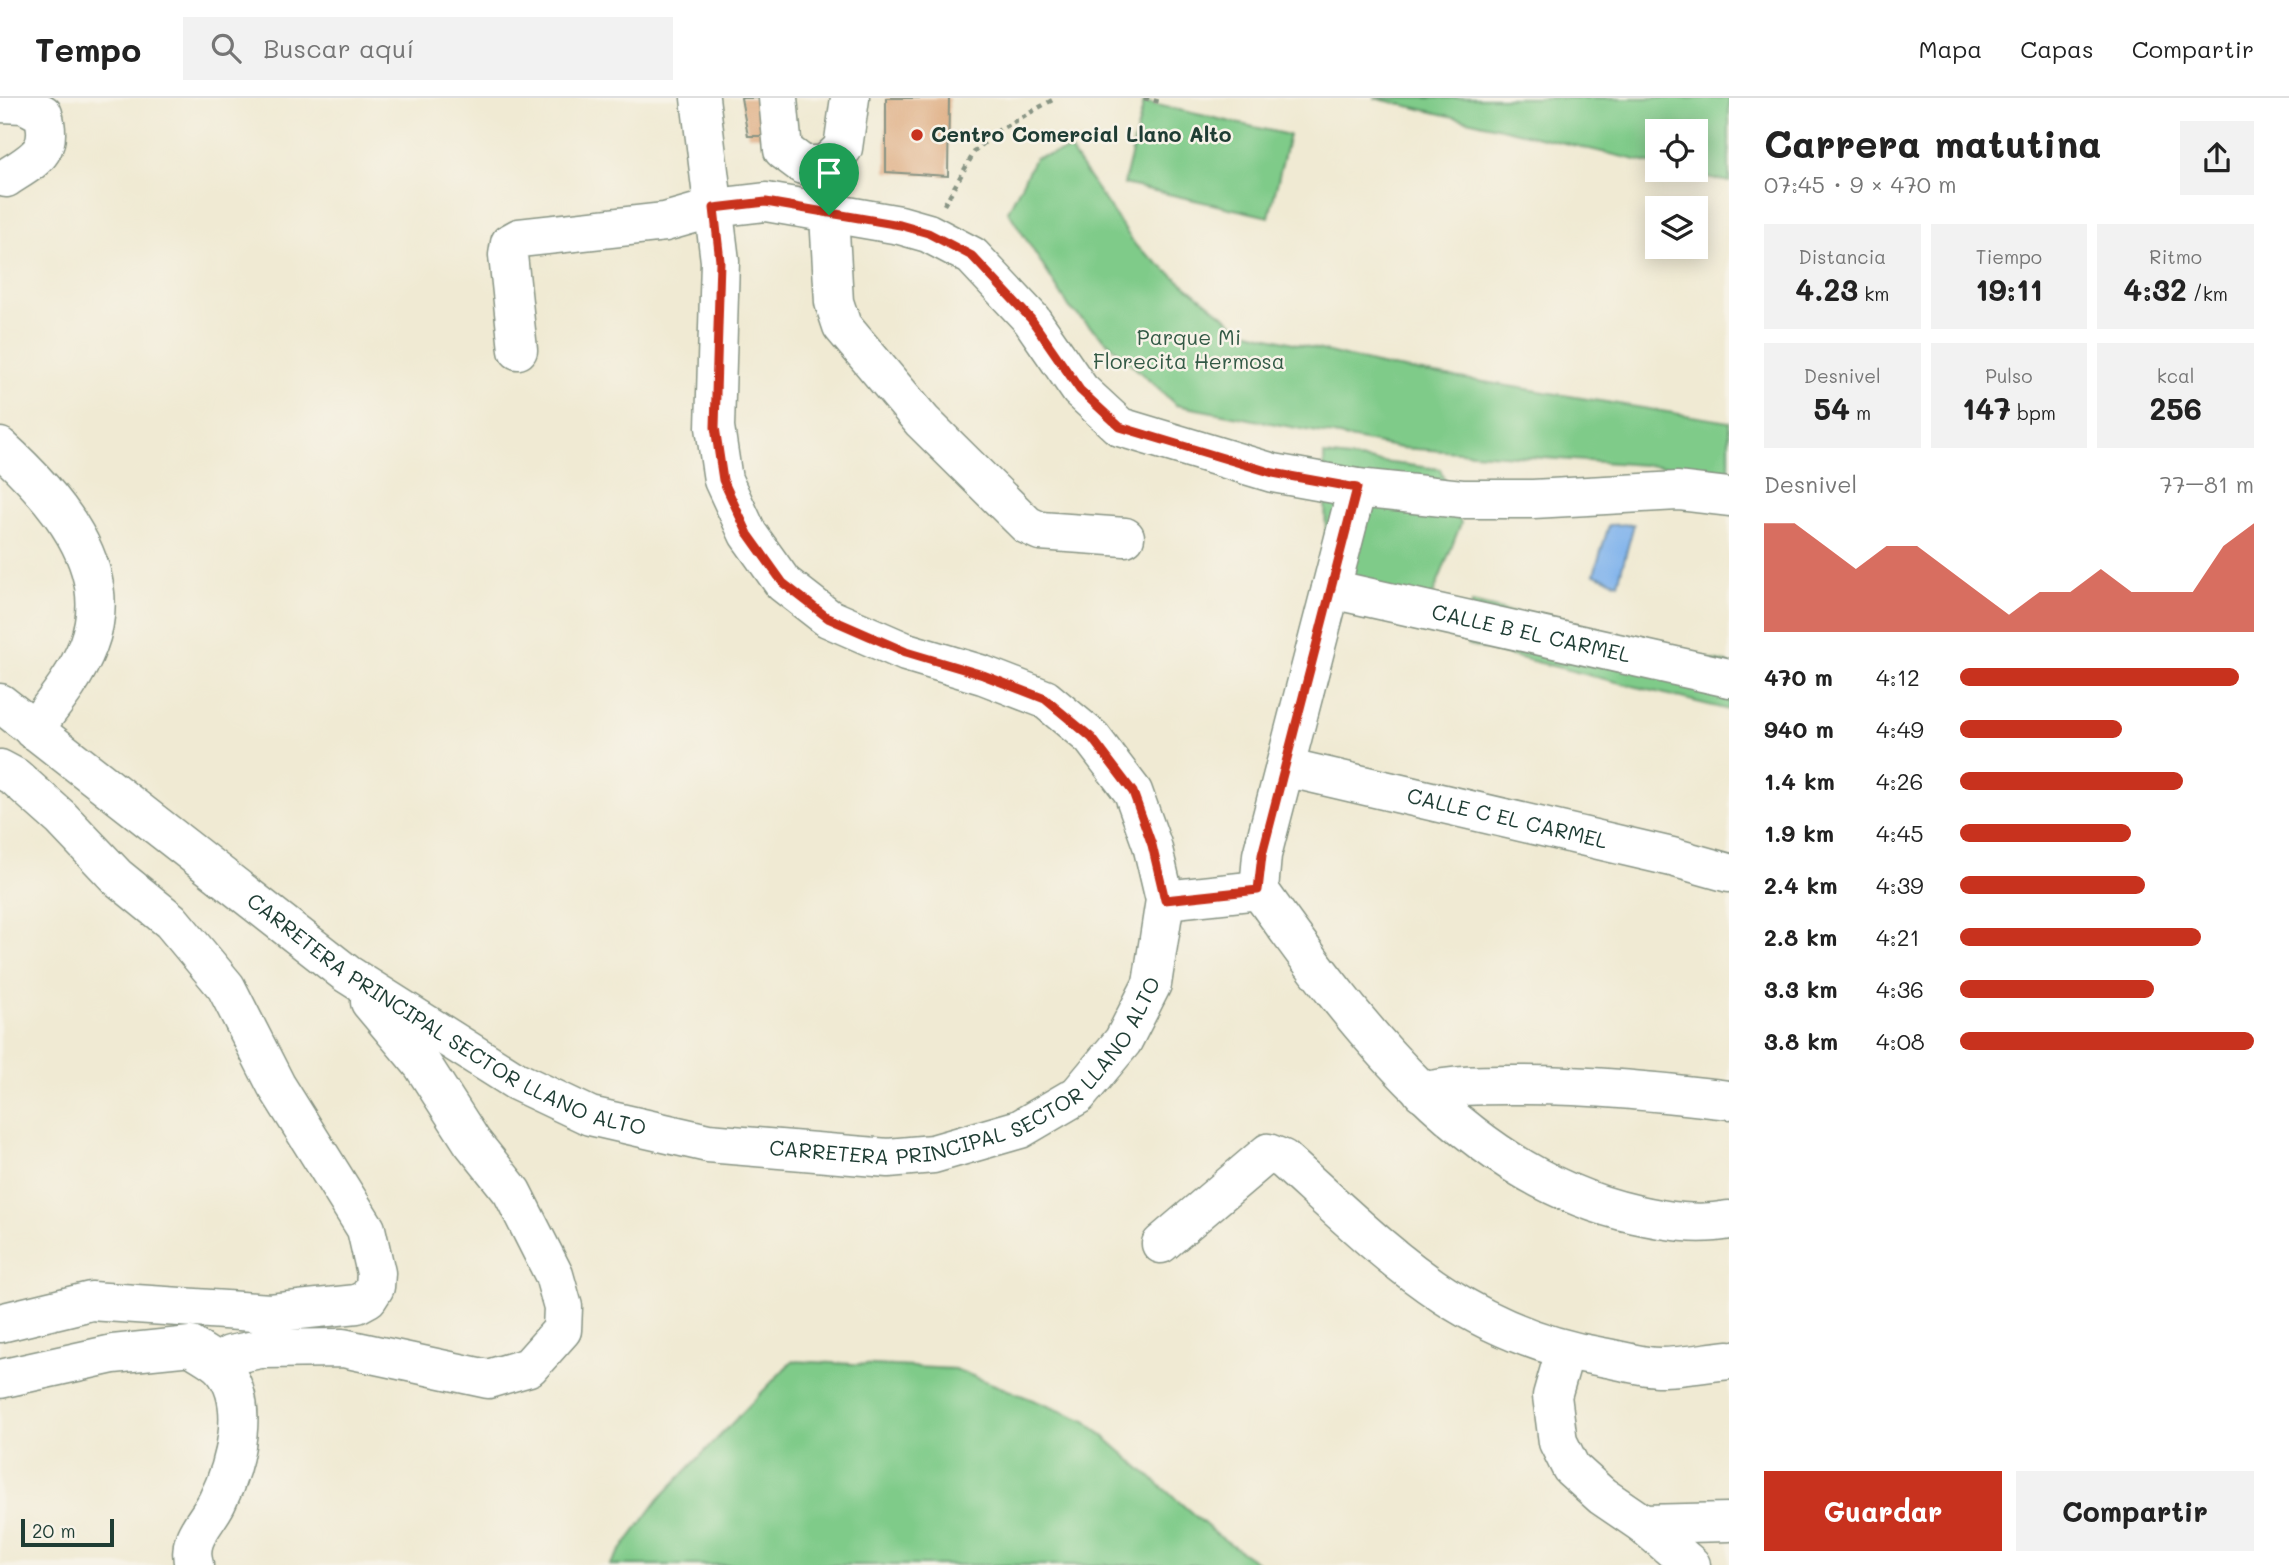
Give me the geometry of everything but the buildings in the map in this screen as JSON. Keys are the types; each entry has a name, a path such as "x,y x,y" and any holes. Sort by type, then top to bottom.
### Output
{"street":[{"name":"CARRETERA PRINCIPAL SECTOR LLANO ALTO","path":"0,704 347,974 516,1081 590,1116 708,1143 888,1158 933,1154 1020,1129 1078,1095 1123,1041 1152,984 1165,900 1152,845 1133,792 1092,738 1045,699 983,675 906,652 828,618 783,583 748,534 723,480 715,427 720,261 700,98"},
{"path":"778,98 783,150 803,165 825,165 843,148 850,98"},
{"path":"0,103 24,104 43,114 49,133 41,155 6,178"},
{"path":"518,350 508,255 510,243 519,238 665,222 714,208 766,202 829,215 866,218 928,233 972,256 1031,319 1080,390 1120,427 1273,473 1357,488 1462,499 1533,499 1678,491 1729,497"},
{"path":"829,215 834,302 842,326 922,421 1027,525 1040,531 1125,537"},
{"path":"0,447 61,510 88,561 97,607 89,644 69,684 33,730"},
{"path":"1357,488 1262,855 1258,890 1322,979 1422,1092 1460,1125 1524,1171 1597,1206 1657,1219 1709,1224 1729,1220"},
{"name":"CALLE B EL CARMEL","path":"1331,589 1729,678"},
{"name":"CALLE C EL CARMEL","path":"1285,766 1672,857 1729,873"},
{"path":"0,769 15,777 61,818 117,877 171,921 226,987 276,1085 366,1229 376,1273 375,1287 368,1298 357,1304 270,1313 91,1301 0,1323"},
{"path":"1165,900 1258,890"},
{"path":"222,1368 230,1355 260,1349 343,1348 488,1379 529,1367 552,1345 562,1330 563,1307 554,1275 512,1192 472,1142 422,1064 347,974"},
{"path":"1422,1092 1453,1084 1541,1085 1648,1090 1729,1100"},
{"path":"1161,1244 1268,1153 1283,1159 1381,1250 1446,1299 1518,1336 1565,1351 1659,1367 1729,1360"},
{"path":"0,1379 113,1354 191,1346 222,1368 231,1386 238,1416 238,1449 216,1503 194,1537 194,1565"},
{"path":"1565,1351 1552,1396 1558,1442 1571,1468 1602,1496 1643,1524 1691,1565"},
{"path":"1643,1524 1729,1522"}],"path":[{"path":"928,233 975,151 999,130 1056,98"},
{"path":"1144,98 1160,102"}],"green space":[{"path":"1374,98 1729,98 1729,182 1708,177 1708,119 1645,119 1645,162"},
{"path":"1144,102 1289,135 1269,217 1124,184"},
{"name":"Parque Mi Florecita Hermosa","path":"1070,150 1136,246 1242,330 1380,365 1729,422 1729,471 1401,448 1176,405 1070,308 1008,211 1035,158"},
{"path":"1324,455 1440,469 1461,523 1431,600 1327,582"},
{"path":"1472,603 1729,664 1729,710 1468,645"},
{"path":"792,1361 955,1369 1086,1421 1216,1534 1261,1565 610,1565 659,1499"}],"water":[{"path":"1634,524 1618,583 1594,574 1609,525"}],"place":[{"name":"Centro Comercial Llano Alto","path":"917,135"}],"route":[{"path":"766,202 829,215 866,218 928,233 972,256 1031,319 1080,390 1120,427 1273,473 1357,488 1262,855 1258,890 1200,894 1165,900 1152,845 1133,792 1092,738 1045,699 983,675 906,652 828,618 783,583 748,534 723,480 715,427 720,261 714,208 766,202"}]}
